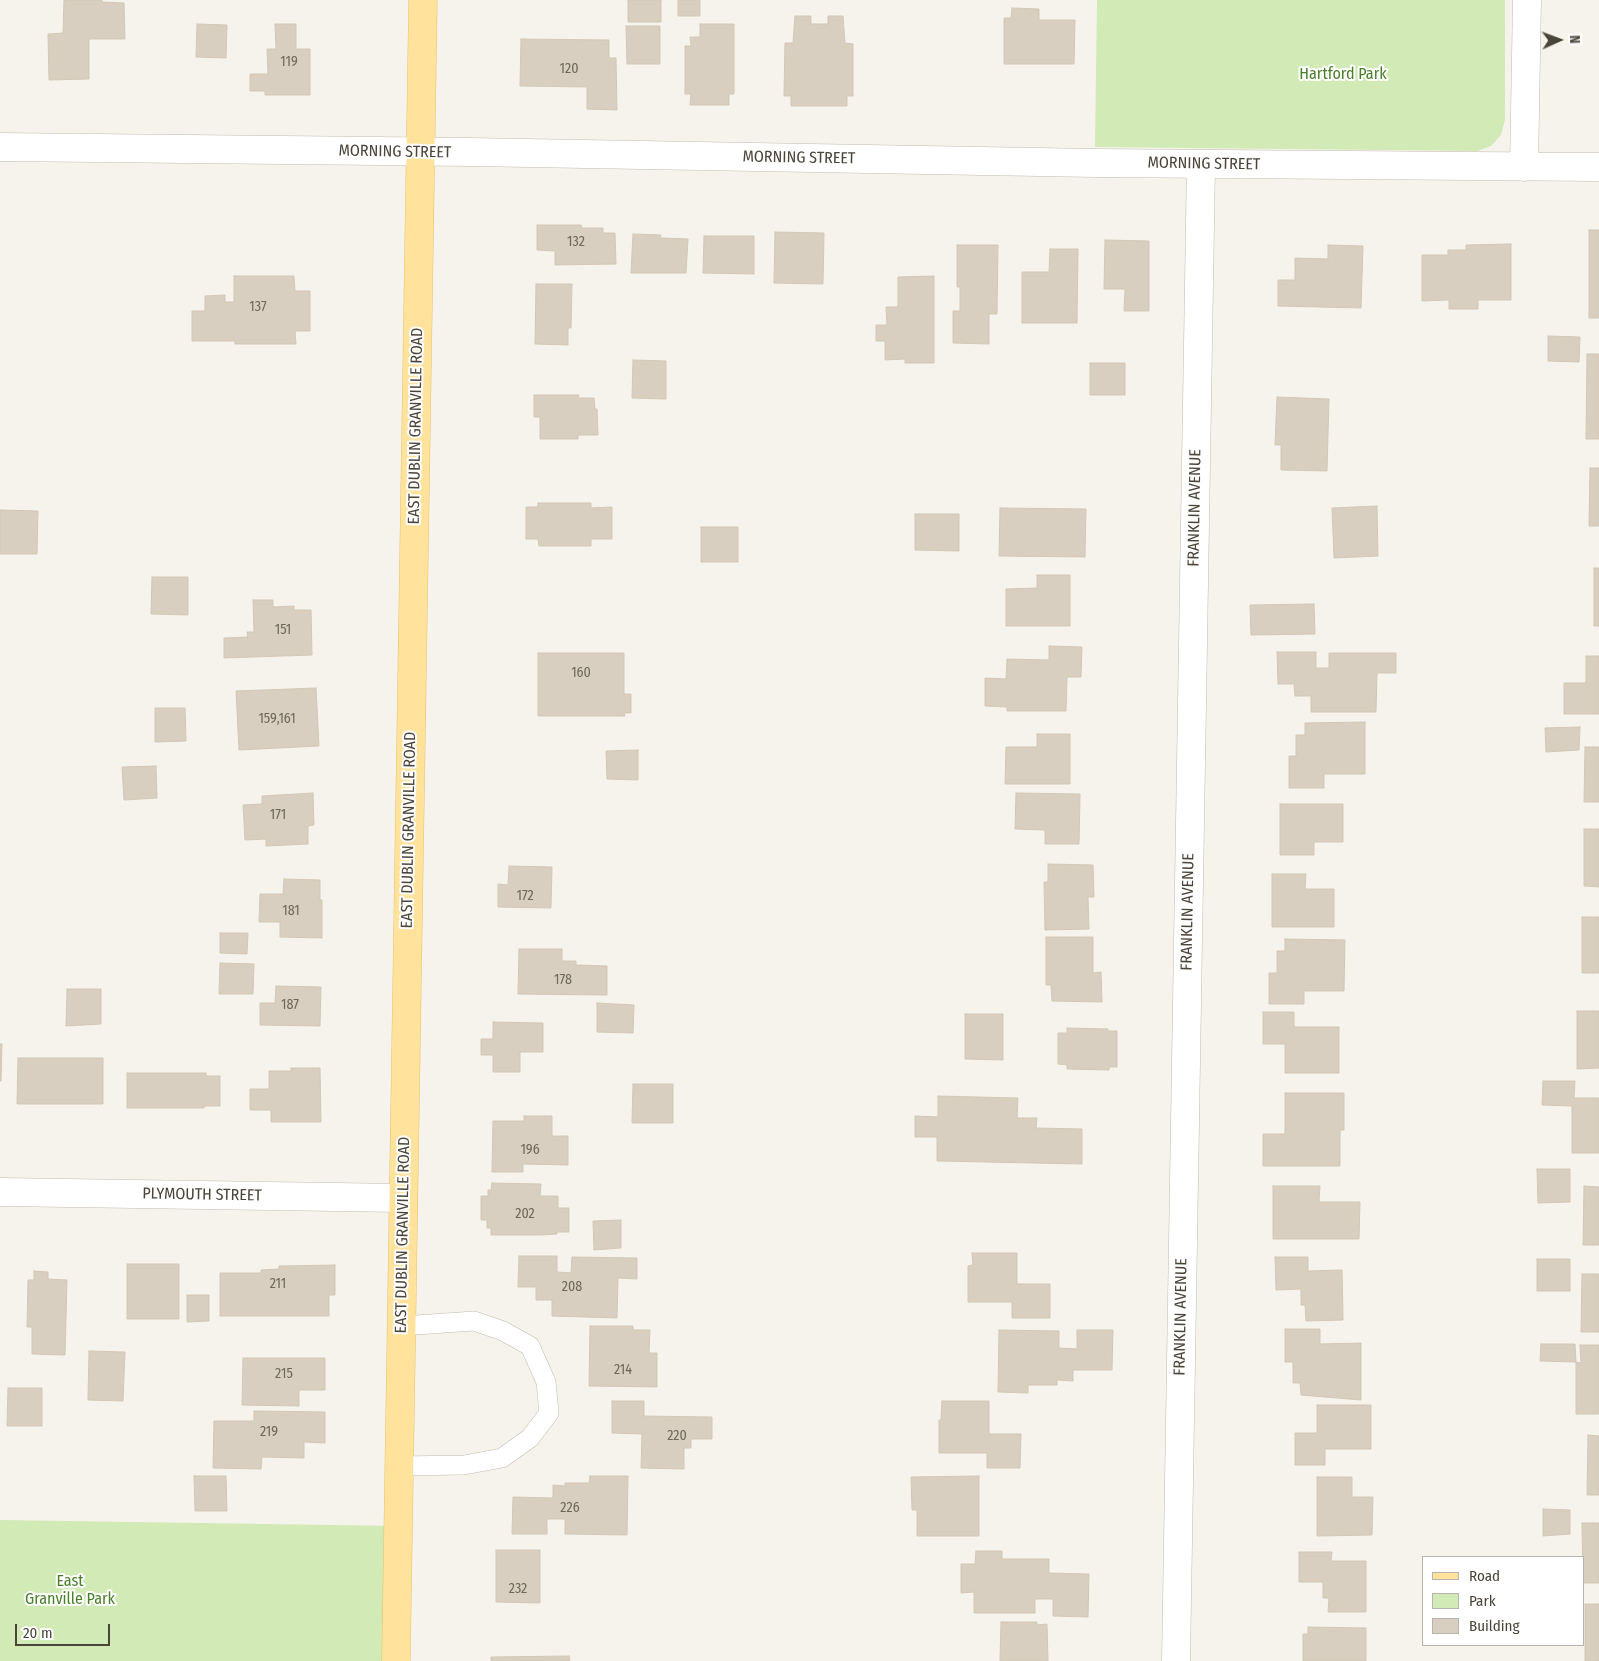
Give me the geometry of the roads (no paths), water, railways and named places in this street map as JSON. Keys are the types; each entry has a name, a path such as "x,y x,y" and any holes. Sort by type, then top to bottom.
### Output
{"main road":[{"name":"EAST DUBLIN GRANVILLE ROAD","path":"396,1661 423,0"}],"street":[{"path":"1524,166 1527,0"},
{"name":"MORNING STREET","path":"0,147 421,153 471,152 1201,164 1599,167"},
{"name":"FRANKLIN AVENUE","path":"1176,1661 1201,164"},
{"name":"PLYMOUTH STREET","path":"0,1192 403,1198"}],"lane":[{"path":"399,1466 464,1465 502,1458 530,1438 549,1413 546,1382 530,1346 502,1332 474,1322 401,1326"}],"park label":[{"name":"Hartford Park","path":"1343,75"},
{"name":"East Granville Park","path":"70,1591"}]}
